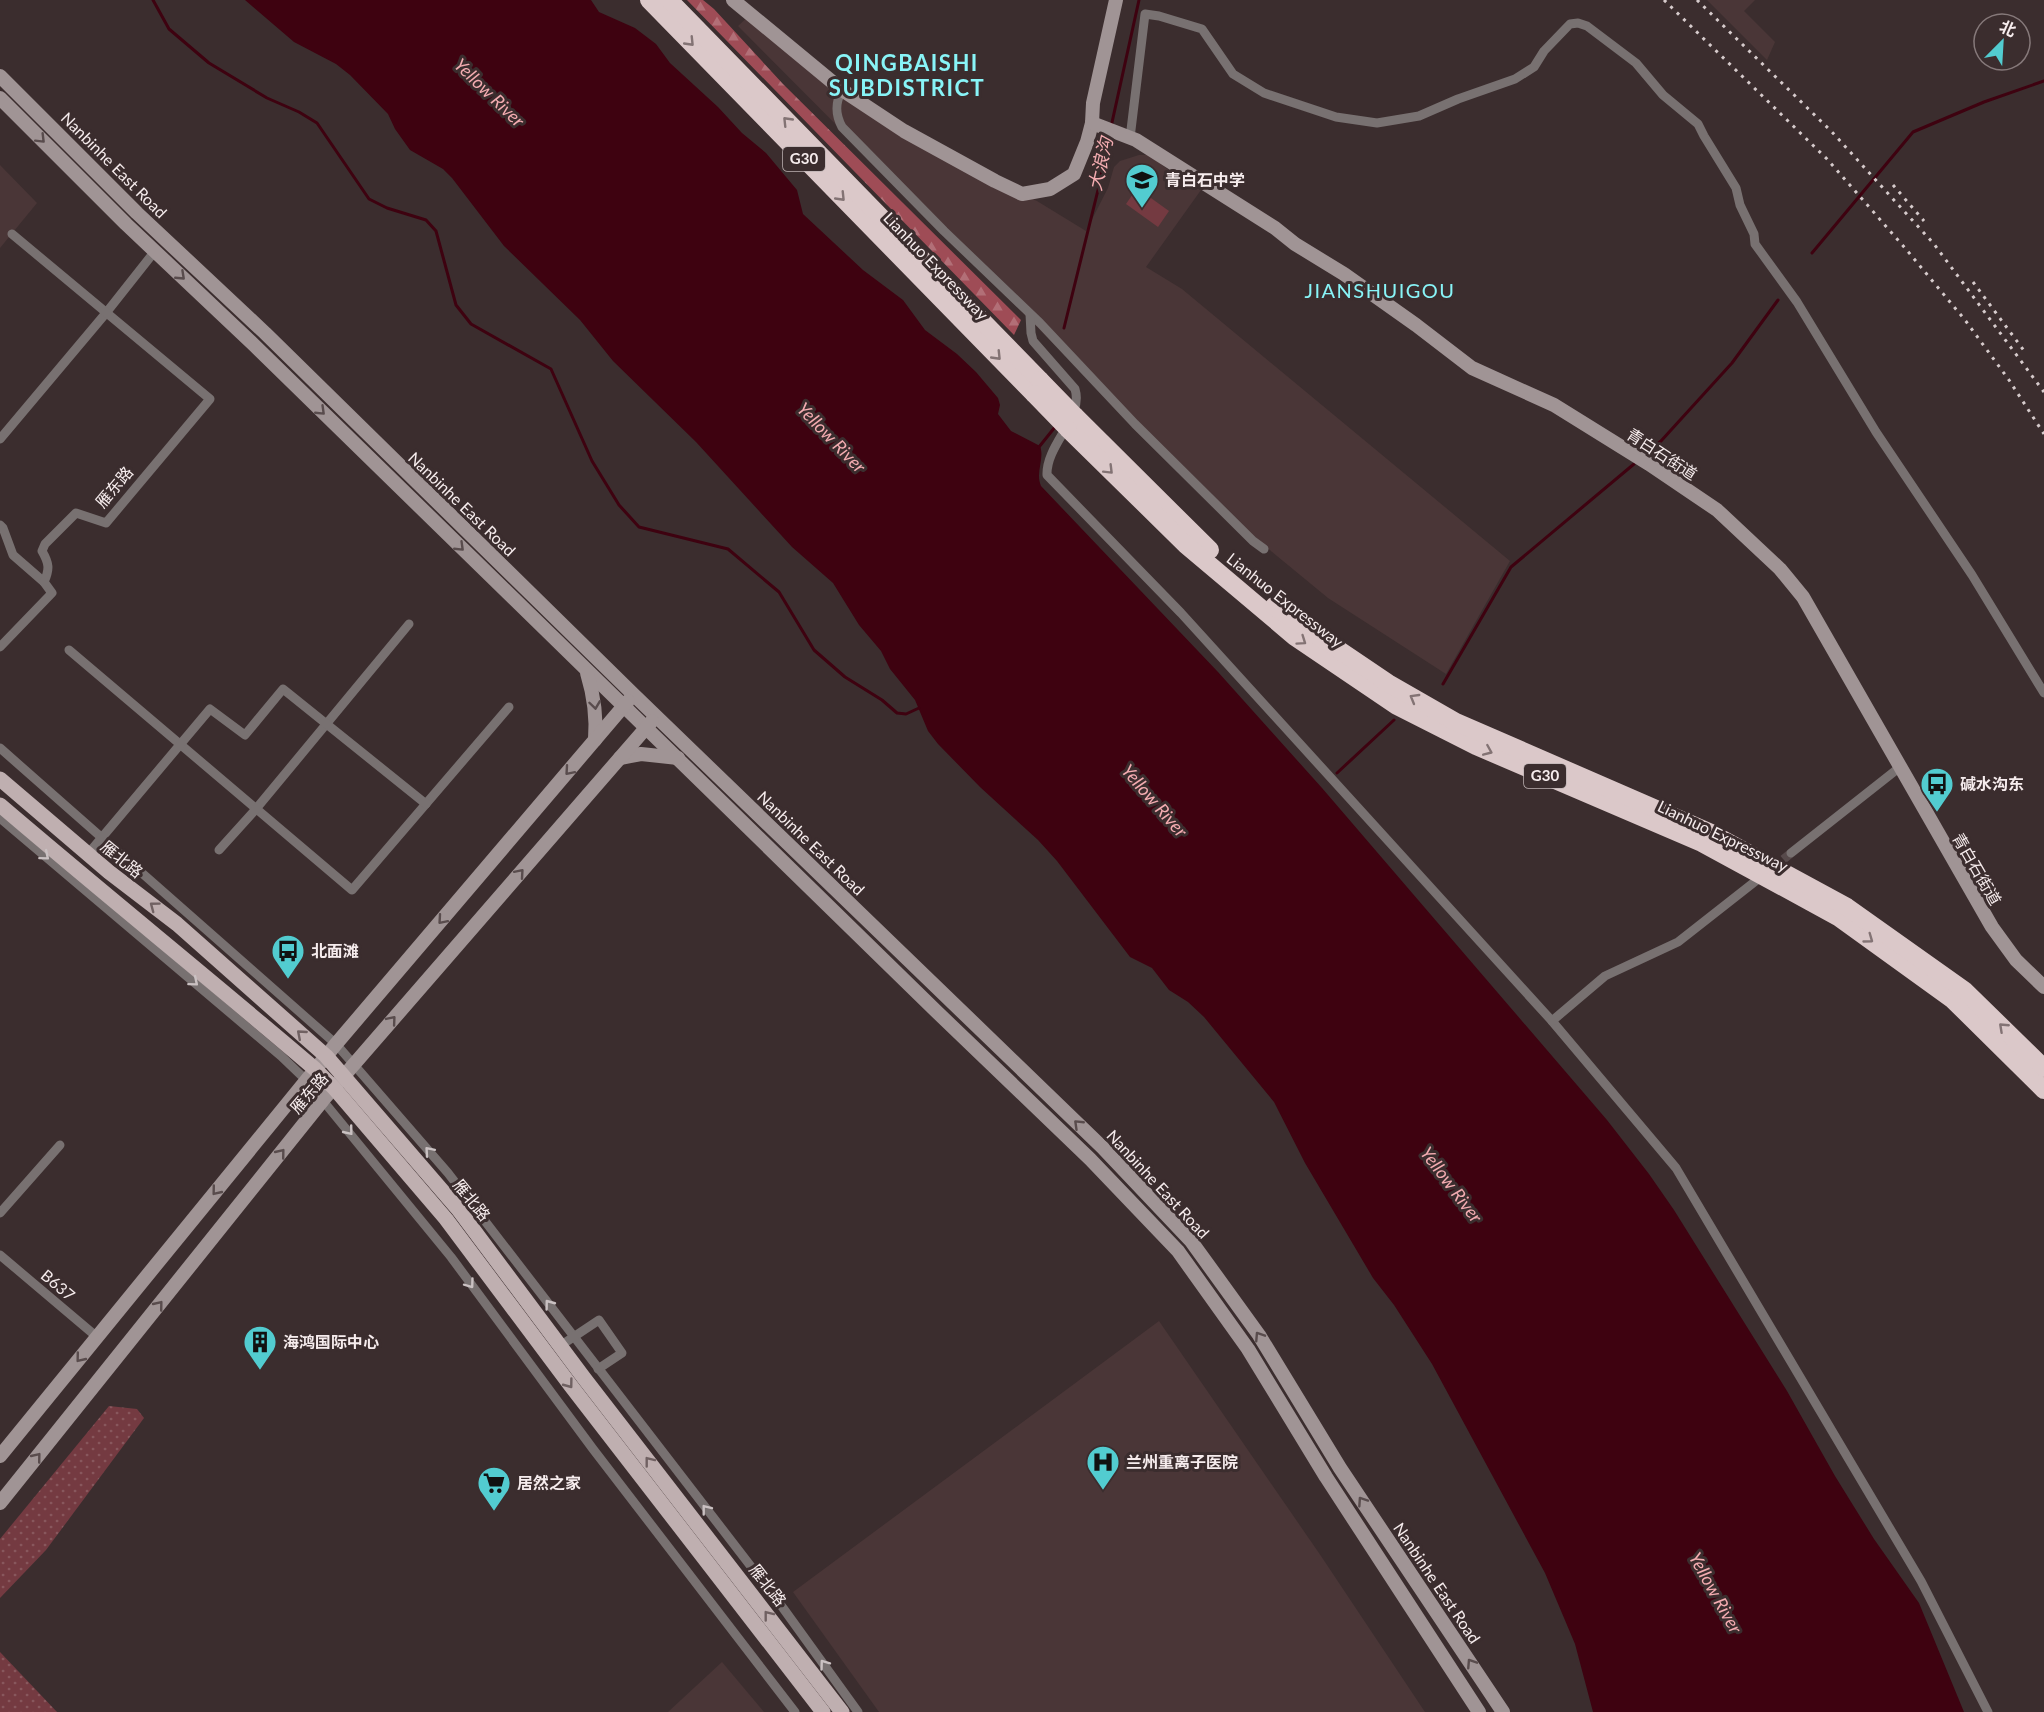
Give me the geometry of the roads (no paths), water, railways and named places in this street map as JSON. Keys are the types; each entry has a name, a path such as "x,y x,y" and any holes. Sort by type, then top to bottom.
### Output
{"highway":[{"name":"Lianhuo Expressway","path":"649,0 1072,422 1195,537 1274,606 1388,683 1456,722 1709,832 1847,907 1964,990 2044,1068"},
{"name":"Lianhuo Expressway","path":"669,0 1037,387"},
{"name":"Lianhuo Expressway","path":"1072,422 1186,546 1295,637 1397,706 1476,746 1702,843 1838,917 1953,1000 2044,1090"}],"main road":[{"path":"733,0 842,90 904,131 995,182 1022,194 1050,189 1074,174 1087,142 1097,125 1093,103 1116,0"},
{"name":"Nanbinhe East Road","path":"0,76 137,213 265,333 950,1003 1102,1147 1191,1241 1259,1335 1340,1468 1503,1712"},
{"name":"Nanbinhe East Road","path":"0,98 126,224 254,345 1090,1159 1178,1251 1248,1349 1326,1477 1479,1712"},
{"name":"青白石街道","path":"1097,125 1126,136 1275,228 1294,244 1344,274 1416,325 1472,368 1554,405 1649,464 1717,510 1780,569 1803,597 1992,927 2016,960 2044,987"},
{"path":"126,224 137,213"},
{"path":"587,671 594,695 597,719 595,740"},
{"name":"雁东路","path":"0,1456 311,1074 634,695"},
{"name":"雁东路","path":"0,1503 323,1100 656,716"},
{"path":"620,758 641,753 678,758"},
{"name":"雁北路","path":"0,779 88,854 331,1050 339,1082 823,1712"},
{"name":"雁北路","path":"0,805 311,1074 339,1082 458,1209 560,1346 842,1712"},
{"path":"937,1012 950,1003"}],"street":[{"path":"1126,136 1145,14 1160,16 1202,29 1233,74 1264,93 1336,117 1377,123 1419,116 1458,99 1515,79 1534,67 1544,51 1570,24 1578,23 1587,26 1636,63 1662,95 1698,124 1736,188 1740,205 1754,234 1755,244 1797,302 1876,432 1972,575 2044,693"},
{"path":"842,90 836,109 842,127 944,231 1040,323 1152,441 1253,541 1264,549"},
{"path":"12,234 106,313"},
{"path":"0,439 155,251"},
{"name":"雁东路","path":"0,647 52,593 44,582 49,570 48,562 42,551 45,544 76,513 106,523 210,399 106,313"},
{"path":"1030,314 1030,333 1033,341 1075,389 1077,397 1077,406 1047,465 1047,475 1181,613 1552,1021 1676,1168 1921,1581 1988,1712"},
{"path":"0,525 13,555 44,582"},
{"path":"219,850 256,809 409,624"},
{"path":"69,650 352,891 509,707"},
{"path":"88,854 210,709 245,735 283,689 426,804"},
{"path":"0,748 102,837 331,1050 355,1065 448,1173 783,1608 858,1712"},
{"path":"1791,853 1900,768"},
{"path":"0,818 281,1056 311,1074 323,1100 451,1257 593,1449 795,1712"},
{"path":"1552,1021 1605,976 1678,942 1757,880"},
{"path":"0,1213 60,1145"},
{"name":"B637","path":"0,1255 97,1337"},
{"path":"560,1346 599,1320 622,1353 598,1369"}],"water":[{"name":"Yellow River","path":"245,0 591,0 599,12 635,28 656,44 670,63 718,107 742,133 766,153 797,190 803,214 863,270 903,300 925,330 957,354 976,372 998,398 1000,405 998,414 1011,431 1040,446 1039,481 1041,486 1218,672 1322,788 1607,1120 1649,1174 1787,1391 1874,1539 1919,1603 1964,1712 1593,1712 1575,1644 1545,1573 1432,1364 1394,1305 1373,1278 1305,1163 1274,1102 1204,1017 1188,1002 1169,990 1152,968 1130,957 1057,861 1038,840 980,787 938,744 928,731 915,700 890,669 881,651 859,625 833,583 792,547 696,442 613,361 580,320 504,246 452,178 443,169 410,150 395,129 388,114 350,75 336,64 294,42"}],"waterway":[{"path":"153,0 169,29 209,63 267,98 317,123 369,199 387,208 426,220 436,231 456,305 471,324 551,369 592,461 619,505 639,527 728,549 779,592 814,650 845,677 882,700 897,713 906,714 919,708"},
{"name":"大浪沟","path":"1111,127 1139,0"},
{"path":"1812,253 1913,132 1984,102 2044,81"},
{"name":"大浪沟","path":"1064,328 1110,134"},
{"path":"1647,453 1661,441 1732,363 1778,300"},
{"name":"大浪沟","path":"1039,447 1055,427"},
{"path":"1443,684 1511,567 1634,464"},
{"path":"1337,773 1394,720"}],"tunnel":[{"path":"1773,868 1791,853"}],"railway":[{"path":"1664,0 1827,159 1905,248 1965,320 2009,380 2044,434"},
{"path":"1697,0 1832,132 1934,244 2044,392"},
{"path":"1893,185 1924,221"},
{"path":"1973,282 2025,352"}],"place":[{"name":"青白石中学","path":"1142,209"},
{"name":"碱水沟东","path":"1937,813"},
{"name":"北面滩","path":"288,980"},
{"name":"海鸿国际中心","path":"260,1371"},
{"name":"兰州重离子医院","path":"1103,1491"},
{"name":"居然之家","path":"494,1512"}],"district":[{"name":"QINGBAISHI SUBDISTRICT","path":"907,76"},
{"name":"JIANSHUIGOU","path":"1380,291"}]}
